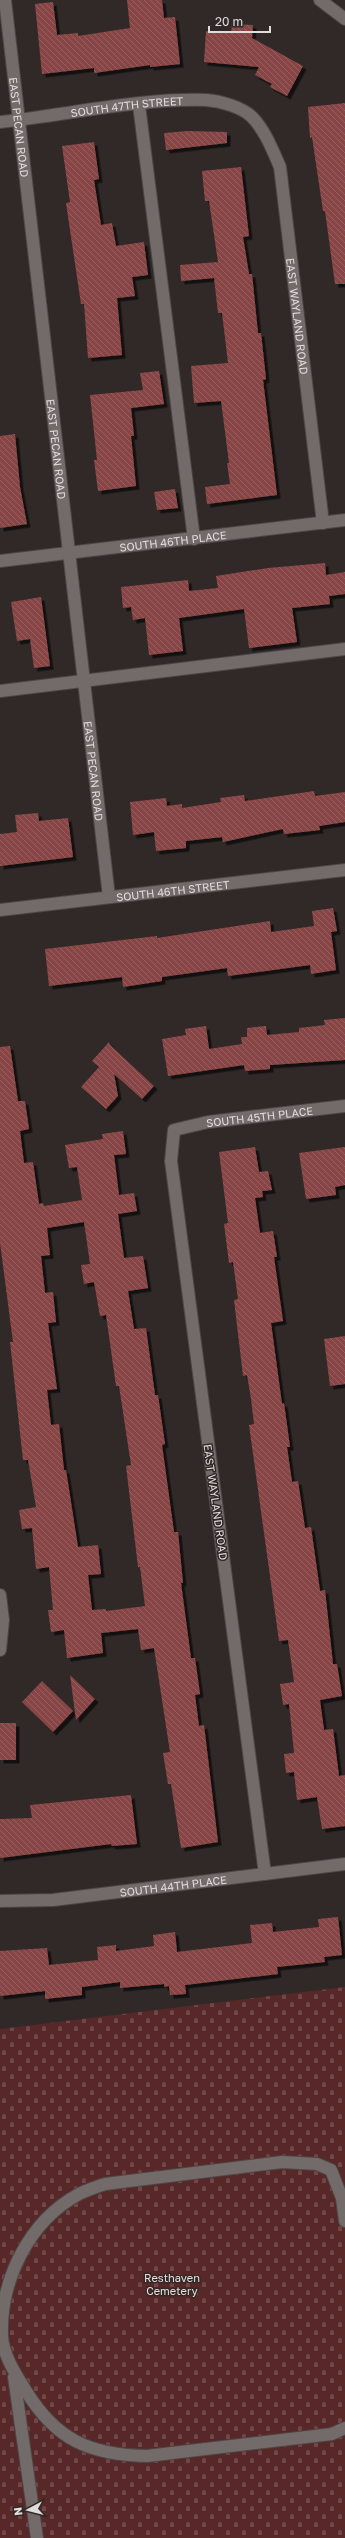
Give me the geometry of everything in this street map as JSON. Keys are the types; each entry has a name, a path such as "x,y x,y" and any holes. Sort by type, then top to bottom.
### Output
{"street":[{"name":"EAST PECAN ROAD","path":"5,0 109,898"},
{"path":"320,0 345,19"},
{"name":"SOUTH 47TH STREET","path":"0,122 139,105 208,100 229,105 251,117"},
{"path":"139,105 194,539"},
{"name":"EAST WAYLAND ROAD","path":"251,117 268,140 280,167 323,523"},
{"name":"SOUTH 46TH PLACE","path":"0,561 345,520"},
{"path":"0,691 345,649"},
{"name":"SOUTH 46TH STREET","path":"0,910 345,870"},
{"name":"SOUTH 45TH PLACE","path":"174,1130 208,1122 345,1106"},
{"name":"EAST WAYLAND ROAD","path":"174,1130 171,1161 265,1874"},
{"path":"0,1595 3,1620 0,1650"},
{"name":"SOUTH 44TH PLACE","path":"0,1901 53,1900 345,1864"},
{"path":"345,2221 342,2198 331,2170 316,2164 282,2162 105,2184 79,2194 37,2229 15,2265 3,2307 1,2337 14,2372 39,2412 50,2424 86,2446 130,2456 147,2456 324,2435 345,2428"},
{"path":"14,2372 37,2538"}],"green space":[{"name":"Resthaven Cemetery","path":"345,1987 345,2538 0,2538 0,2029"}],"building":[{"path":"127,0 162,0 164,18 175,17 180,64 150,67 150,65 94,73 94,68 42,74 35,4 53,2 57,35 78,33 78,36 130,28"},
{"path":"232,24 253,25 252,38 303,66 287,96 270,87 272,84 255,75 259,67 204,62 206,31 231,33"},
{"path":"345,103 345,284 335,284 325,211 323,211 312,137 310,138 308,107"},
{"path":"188,131 227,132 227,143 166,150 164,133"},
{"path":"94,142 99,179 94,180 101,225 112,223 116,246 144,242 148,275 132,277 135,296 117,298 122,355 88,358 84,304 81,304 66,203 70,202 62,146"},
{"path":"241,167 249,236 243,237 249,274 252,274 258,333 261,333 266,379 263,380 277,495 207,504 205,487 230,484 227,463 229,463 221,401 194,403 191,366 228,363 222,313 218,313 214,278 181,281 180,265 218,262 209,201 205,201 202,171"},
{"path":"159,371 164,404 131,408 134,436 131,436 136,486 98,491 94,460 97,460 90,395 143,390 140,373"},
{"path":"15,434 20,487 27,524 0,528 0,436"},
{"path":"175,489 178,508 157,510 154,492"},
{"path":"325,563 326,575 345,572 345,594 329,596 330,604 292,608 297,642 249,648 244,609 179,618 183,651 149,655 145,618 133,620 131,607 123,608 121,587 188,580 189,591 218,588 216,576 268,568"},
{"path":"41,597 50,666 34,668 30,639 17,641 11,602"},
{"path":"314,791 315,796 345,792 345,822 319,826 320,830 284,834 283,829 223,842 222,837 186,841 186,848 156,851 154,832 133,835 130,802 166,798 167,806 182,804 182,808 221,802 220,798 244,795 245,801"},
{"path":"38,813 39,821 68,818 73,857 0,866 0,834 17,832 15,815"},
{"path":"333,908 337,931 331,932 336,970 311,974 310,965 228,976 227,968 162,977 162,981 123,987 122,977 49,986 45,949 157,936 157,938 270,921 271,932 314,926 312,911"},
{"path":"345,1018 345,1060 270,1065 270,1069 245,1071 244,1065 168,1076 162,1039 186,1035 185,1029 206,1026 209,1049 242,1044 241,1037 247,1037 247,1028 266,1026 267,1035 299,1032 299,1028 325,1025 324,1020"},
{"path":"109,1042 110,1045 154,1086 142,1099 114,1074 118,1096 106,1109 81,1087 99,1067 92,1061"},
{"path":"10,1046 18,1101 25,1101 29,1129 20,1131 24,1163 33,1162 39,1204 43,1203 44,1206 82,1200 77,1167 69,1168 65,1145 103,1139 102,1134 123,1131 126,1154 114,1155 119,1195 134,1193 137,1211 118,1214 124,1258 143,1256 148,1288 128,1291 134,1329 146,1328 155,1395 158,1395 165,1444 162,1445 174,1532 178,1532 183,1583 181,1583 191,1658 195,1658 200,1694 195,1695 199,1726 204,1725 218,1842 181,1848 171,1784 168,1784 163,1753 170,1752 154,1648 141,1650 138,1629 101,1633 103,1653 67,1658 64,1630 51,1632 48,1610 53,1610 49,1567 36,1569 32,1528 22,1529 19,1510 36,1507 28,1460 23,1460 10,1342 13,1342 0,1243 0,1047","holes":["84,1222 90,1264 81,1265 84,1284 94,1282 100,1316 106,1315 116,1386 119,1386 131,1465 126,1466 138,1567 140,1567 145,1606 106,1611 106,1609 92,1610 88,1575 101,1574 98,1545 78,1547 66,1470 64,1470 59,1424 51,1425 47,1390 57,1389 48,1323 56,1322 53,1292 45,1293 41,1256 50,1255 47,1228"]},
{"path":"255,1147 259,1172 268,1171 272,1190 262,1191 263,1197 255,1198 260,1233 273,1231 277,1257 274,1257 283,1321 271,1323 282,1404 284,1403 290,1447 287,1447 292,1482 298,1481 305,1528 311,1527 320,1591 325,1590 333,1664 337,1664 342,1696 320,1700 324,1730 333,1729 339,1776 345,1775 345,1826 322,1829 317,1797 297,1800 294,1772 286,1773 284,1754 294,1753 289,1704 283,1705 280,1684 294,1682 288,1640 279,1641 249,1425 254,1424 251,1399 247,1375 243,1376 234,1300 238,1299 233,1262 229,1263 224,1224 228,1223 219,1152"},
{"path":"345,1147 345,1185 335,1187 336,1195 306,1199 299,1153"},
{"path":"345,1336 345,1384 330,1386 324,1339"},
{"path":"70,1675 95,1699 76,1720"},
{"path":"42,1681 73,1711 53,1732 22,1702"},
{"path":"0,1723 16,1723 16,1760 0,1760"},
{"path":"131,1795 137,1844 112,1846 111,1844 0,1858 0,1819 32,1818 30,1805"},
{"path":"338,1917 342,1955 324,1957 325,1962 277,1967 278,1974 185,1985 186,1994 170,1995 169,1986 164,1987 164,1984 120,1988 120,1982 82,1987 82,1995 45,1999 45,1991 0,1996 0,1951 47,1948 49,1965 98,1960 97,1947 116,1945 116,1951 154,1946 153,1935 175,1932 177,1952 252,1943 250,1925 272,1923 273,1932 319,1927 318,1919"}]}
